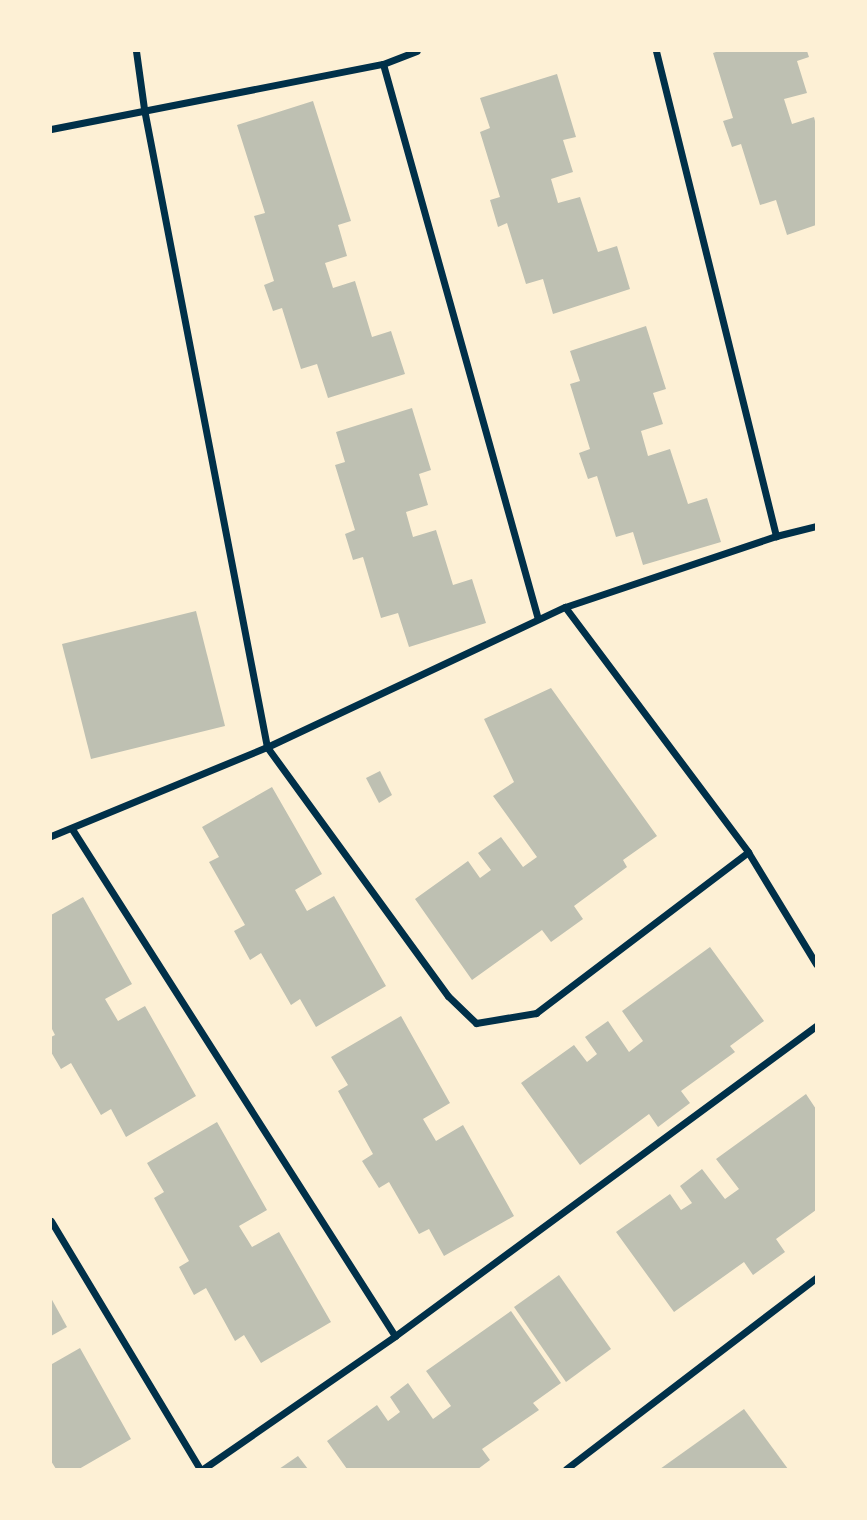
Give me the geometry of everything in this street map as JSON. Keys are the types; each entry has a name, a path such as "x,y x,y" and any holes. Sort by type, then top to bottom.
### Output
{"street":[{"path":"136,51 144,110 267,747 448,996 476,1023 536,1013 748,852"},
{"path":"51,129 383,64 417,51"},
{"path":"656,51 776,536"},
{"path":"383,64 538,619"},
{"path":"51,836 267,747 565,607 776,536 816,526"},
{"path":"565,607 748,852 816,964"},
{"path":"72,829 395,1336"},
{"path":"51,1221 202,1469 395,1336 816,1026"},
{"path":"566,1469 816,1278"}],"building":[{"path":"807,51 809,57 797,61 807,93 784,99 792,124 814,117 816,225 787,235 776,200 760,205 741,144 732,147 723,121 733,118 713,53"},
{"path":"557,74 576,137 563,140 573,172 551,179 558,203 580,197 598,252 617,246 630,289 553,314 543,279 526,284 507,223 498,227 490,200 500,197 480,132 490,128 480,98"},
{"path":"313,101 351,221 338,225 347,256 325,263 333,288 355,281 372,337 391,331 405,374 328,398 317,364 301,369 282,308 273,311 264,285 274,281 254,216 265,213 237,125"},
{"path":"646,326 666,389 653,393 663,424 641,431 648,456 670,449 688,504 707,498 721,542 643,565 633,532 616,537 597,476 588,479 579,453 590,449 570,384 580,381 570,351"},
{"path":"412,408 431,470 419,474 428,505 406,512 413,537 436,530 453,585 472,579 486,623 409,647 398,613 381,618 363,557 353,560 345,534 355,530 335,465 345,462 336,432"},
{"path":"196,611 225,726 91,759 62,644"},
{"path":"551,688 657,836 623,860 627,867 574,906 583,919 551,942 542,930 472,980 415,899 468,861 480,878 491,870 478,853 501,837 523,867 537,857 493,796 514,782 484,719"},
{"path":"380,771 392,795 379,803 366,778"},
{"path":"272,787 322,874 295,890 307,911 334,896 386,986 316,1027 300,999 291,1005 261,953 250,960 234,931 245,925 209,862 219,857 202,827"},
{"path":"83,897 132,984 105,999 118,1021 145,1006 196,1096 126,1137 111,1109 101,1115 71,1063 61,1069 51,1052 51,1037 55,1035 51,1027 51,915"},
{"path":"710,947 764,1021 730,1046 735,1052 681,1091 690,1103 658,1127 649,1114 580,1165 521,1083 574,1045 587,1062 597,1054 585,1037 608,1021 629,1052 643,1041 622,1011"},
{"path":"401,1016 450,1103 423,1119 436,1141 463,1125 514,1216 444,1256 429,1229 419,1234 389,1182 379,1188 362,1161 373,1154 338,1091 348,1085 331,1057"},
{"path":"806,1094 816,1109 816,1210 776,1239 785,1252 753,1275 744,1262 674,1312 616,1232 670,1194 681,1210 692,1203 680,1186 702,1169 725,1199 739,1189 716,1159"},
{"path":"217,1122 267,1210 239,1226 252,1247 279,1232 331,1322 261,1363 244,1335 235,1341 206,1288 194,1295 179,1267 189,1261 154,1198 164,1192 147,1163"},
{"path":"559,1275 611,1349 566,1382 514,1307"},
{"path":"51,1298 67,1327 51,1336"},
{"path":"511,1311 561,1383 533,1403 539,1410 482,1449 490,1460 478,1469 347,1469 327,1441 377,1405 388,1421 400,1412 390,1397 408,1383 433,1419 451,1406 426,1371"},
{"path":"80,1348 131,1439 79,1469 56,1469 51,1461 51,1361 52,1364"},
{"path":"744,1409 788,1469 660,1469"},
{"path":"298,1456 308,1469 279,1469"}]}
